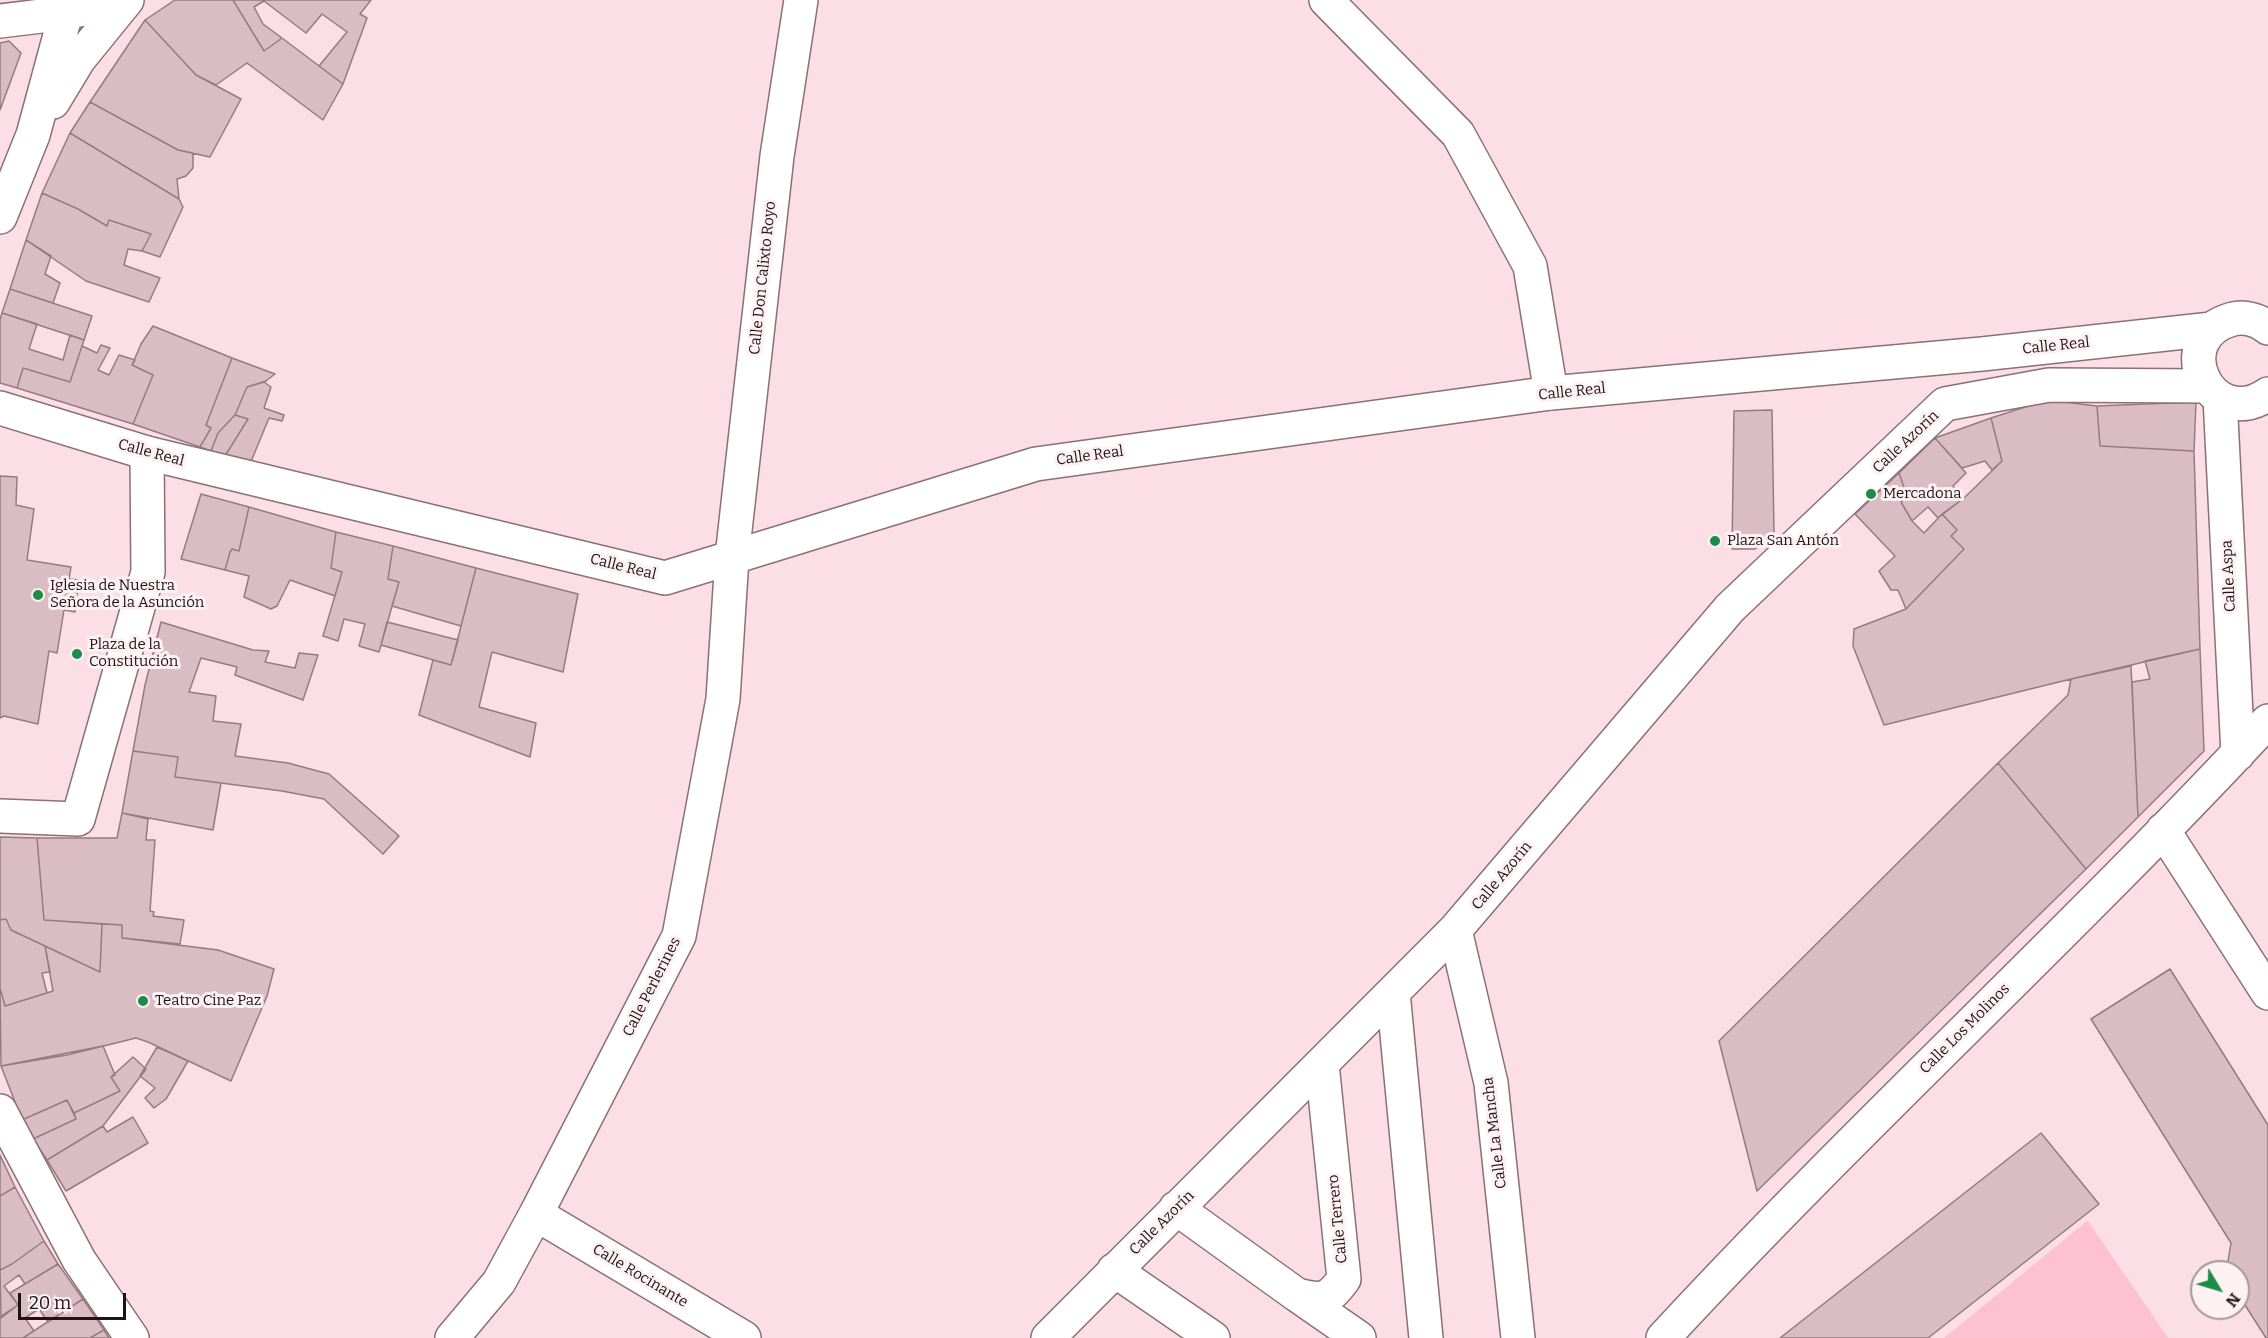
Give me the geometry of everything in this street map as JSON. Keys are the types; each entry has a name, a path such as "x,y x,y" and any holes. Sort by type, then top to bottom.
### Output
{"street":[{"path":"0,21 66,14 126,0"},
{"path":"33,135 79,59 126,0"},
{"name":"Calle Don Calixto Royo","path":"732,557 777,156 801,0"},
{"path":"1326,0 1458,134 1530,266 1551,393"},
{"path":"0,217 33,135 66,14"},
{"name":"Calle Real","path":"0,408 147,453 665,578 1036,464 1551,393 1982,354 2212,329 2237,318 2252,319 2268,328"},
{"name":"Calle Aspa","path":"2212,329 2202,345 2198,363 2201,375 2213,392 2238,754"},
{"name":"Calle Azorín","path":"1048,1338 1455,930 1730,608 1945,404 2049,385 2213,392"},
{"path":"2213,392 2233,403 2247,403 2268,394"},
{"path":"0,816 78,819 148,572 147,453"},
{"name":"Calle Perlerines","path":"452,1338 499,1282 536,1215 679,936 723,699 732,557"},
{"name":"Calle Los Molinos","path":"1663,1338 1753,1241 2163,830 2268,721"},
{"path":"2163,830 2268,993"},
{"name":"Calle La Mancha","path":"1455,930 1491,1083 1518,1338"},
{"path":"1393,992 1426,1338"},
{"name":"Calle Terrero","path":"1297,1295 1317,1300 1334,1293 1344,1279 1322,1064"},
{"path":"0,1111 79,1260 132,1338"},
{"path":"1176,1209 1359,1338"},
{"name":"Calle Rocinante","path":"536,1215 744,1338"},
{"path":"1114,1270 1213,1338"}],"shaded area":[{"path":"2087,1221 2168,1338 1944,1338"}],"building":[{"path":"175,0 233,0 264,51 282,38 343,84 323,120 247,63 216,85 196,75 145,20"},
{"path":"233,0 371,0 360,14 367,18 343,84 319,66 347,32 322,14 306,33 264,1 254,7 263,24 282,38 264,51"},
{"path":"145,20 196,75 241,99 210,157 178,150 90,102"},
{"path":"9,41 21,53 0,110 0,43"},
{"path":"90,102 178,150 193,153 193,168 186,176 177,179 179,199 70,133"},
{"path":"70,133 179,199 183,207 160,257 142,251 151,234 109,220 107,226 78,209 42,193"},
{"path":"42,193 78,209 107,226 109,220 151,234 142,251 128,249 124,265 160,278 149,302 86,281 26,240"},
{"path":"26,240 51,256 45,274 60,283 53,303 10,289"},
{"path":"10,289 92,316 84,340 2,313"},
{"path":"2,313 37,324 29,349 63,360 70,335 84,340 70,382 23,368 17,388 0,383"},
{"path":"153,326 232,358 206,425 211,428 200,447 133,424 153,375 132,365 141,344"},
{"path":"101,345 110,348 98,370 109,375 119,355 135,360 132,365 153,375 133,424 17,388 23,368 70,382 82,346 97,353"},
{"path":"232,358 275,374 266,381 247,387 235,415 218,433 211,451 200,447 211,428 206,425"},
{"path":"264,382 271,387 264,408 284,415 282,421 269,418 250,464 225,456 248,419 235,415 247,387"},
{"path":"2047,400 2097,406 2100,446 2194,451 2200,649 1884,725 1853,646 1854,629 1906,609 1964,549 1951,536 1957,530 1942,514 1964,498 2002,461 1991,418"},
{"path":"2196,402 2194,451 2100,446 2097,406"},
{"path":"1772,410 1774,534 1755,549 1732,549 1734,411"},
{"path":"235,415 248,419 225,456 211,451 218,433"},
{"path":"1991,418 2002,461 1992,470 1985,461 1962,468 1935,438"},
{"path":"1935,438 1966,473 1953,486 1964,498 1938,518 1928,507 1912,521 1901,502 1907,496 1899,473"},
{"path":"1899,473 1907,496 1901,502 1912,521 1924,533 1942,514 1957,530 1951,536 1964,549 1906,609 1898,590 1891,590 1879,571 1895,556 1855,514"},
{"name":"Iglesia de Nuestra Señora de la Asunción","path":"0,476 17,477 16,505 34,509 27,560 71,567 69,579 79,580 75,612 64,610 57,653 49,651 38,724 4,716 0,718"},
{"path":"201,494 249,507 239,551 232,549 225,570 181,559"},
{"path":"249,507 336,532 331,568 342,572 335,596 290,580 277,606 271,609 244,597 249,576 225,570 232,549 239,551"},
{"path":"336,532 393,546 388,579 399,582 379,652 359,646 365,624 344,619 338,641 323,636 342,572 331,568"},
{"path":"393,546 476,568 461,626 392,606 399,582 388,579"},
{"path":"476,568 578,594 563,672 492,652 479,707 536,723 530,757 419,715 433,660 451,665"},
{"path":"161,622 253,650 269,651 265,662 295,668 299,653 318,655 303,700 235,675 237,667 201,658 189,692 216,696 213,721 241,724 235,756 288,763 329,774 399,836 383,854 324,799 175,777 178,757 133,751 145,685"},
{"path":"387,622 458,640 451,665 381,645"},
{"path":"2200,649 2204,751 2138,817 2132,682 2150,679 2145,661"},
{"path":"2131,666 2138,817 2086,869 1998,763 2068,695 2071,679"},
{"path":"133,751 178,757 175,777 221,783 213,830 122,813"},
{"path":"1998,763 2086,869 1757,1191 1719,1041"},
{"path":"122,813 148,819 146,840 155,840 150,911 154,912 153,916 184,920 180,944 122,938 122,925 44,920 37,838 117,838"},
{"path":"0,837 37,838 44,920 102,924 100,972 11,930 6,919 0,920"},
{"path":"6,919 11,930 45,946 50,972 42,973 47,993 5,1006 0,988 0,920"},
{"name":"Teatro Cine Paz","path":"102,924 122,925 122,938 218,950 274,969 267,996 231,1081 136,1038 67,1055 1,1066 0,988 5,1006 53,991 45,946 100,972"},
{"path":"2170,969 2268,1125 2268,1338 2250,1313 2250,1260 2228,1260 2231,1243 2091,1019"},
{"path":"103,1046 115,1075 111,1077 120,1091 74,1113 67,1100 22,1120 1,1066"},
{"path":"157,1047 188,1061 166,1099 154,1108 145,1098 155,1088 140,1076"},
{"path":"133,1057 146,1069 103,1126 47,1160 33,1139 76,1119 74,1113 120,1091 111,1077"},
{"path":"67,1100 76,1119 33,1139 22,1120"},
{"path":"133,1117 148,1143 66,1191 47,1160 103,1126 107,1132"},
{"path":"2041,1133 2099,1204 1928,1338 1780,1338"},
{"path":"0,1155 15,1187 0,1196"},
{"path":"15,1187 44,1241 0,1270 0,1196"},
{"path":"44,1241 58,1264 25,1284 19,1275 4,1286 18,1305 1,1318 0,1270"},
{"path":"58,1264 83,1299 48,1322 39,1309 25,1318 34,1331 23,1338 0,1338 0,1317 18,1305 10,1293"},
{"path":"83,1299 104,1330 90,1338 23,1338"},
{"path":"104,1330 109,1338 90,1338"}],"place":[{"name":"Mercadona","path":"1871,494"},
{"name":"Plaza San Antón","path":"1715,541"},
{"name":"Iglesia de Nuestra Señora de la Asunción","path":"38,595"},
{"name":"Plaza de la Constitución","path":"77,654"},
{"name":"Teatro Cine Paz","path":"143,1001"}]}
